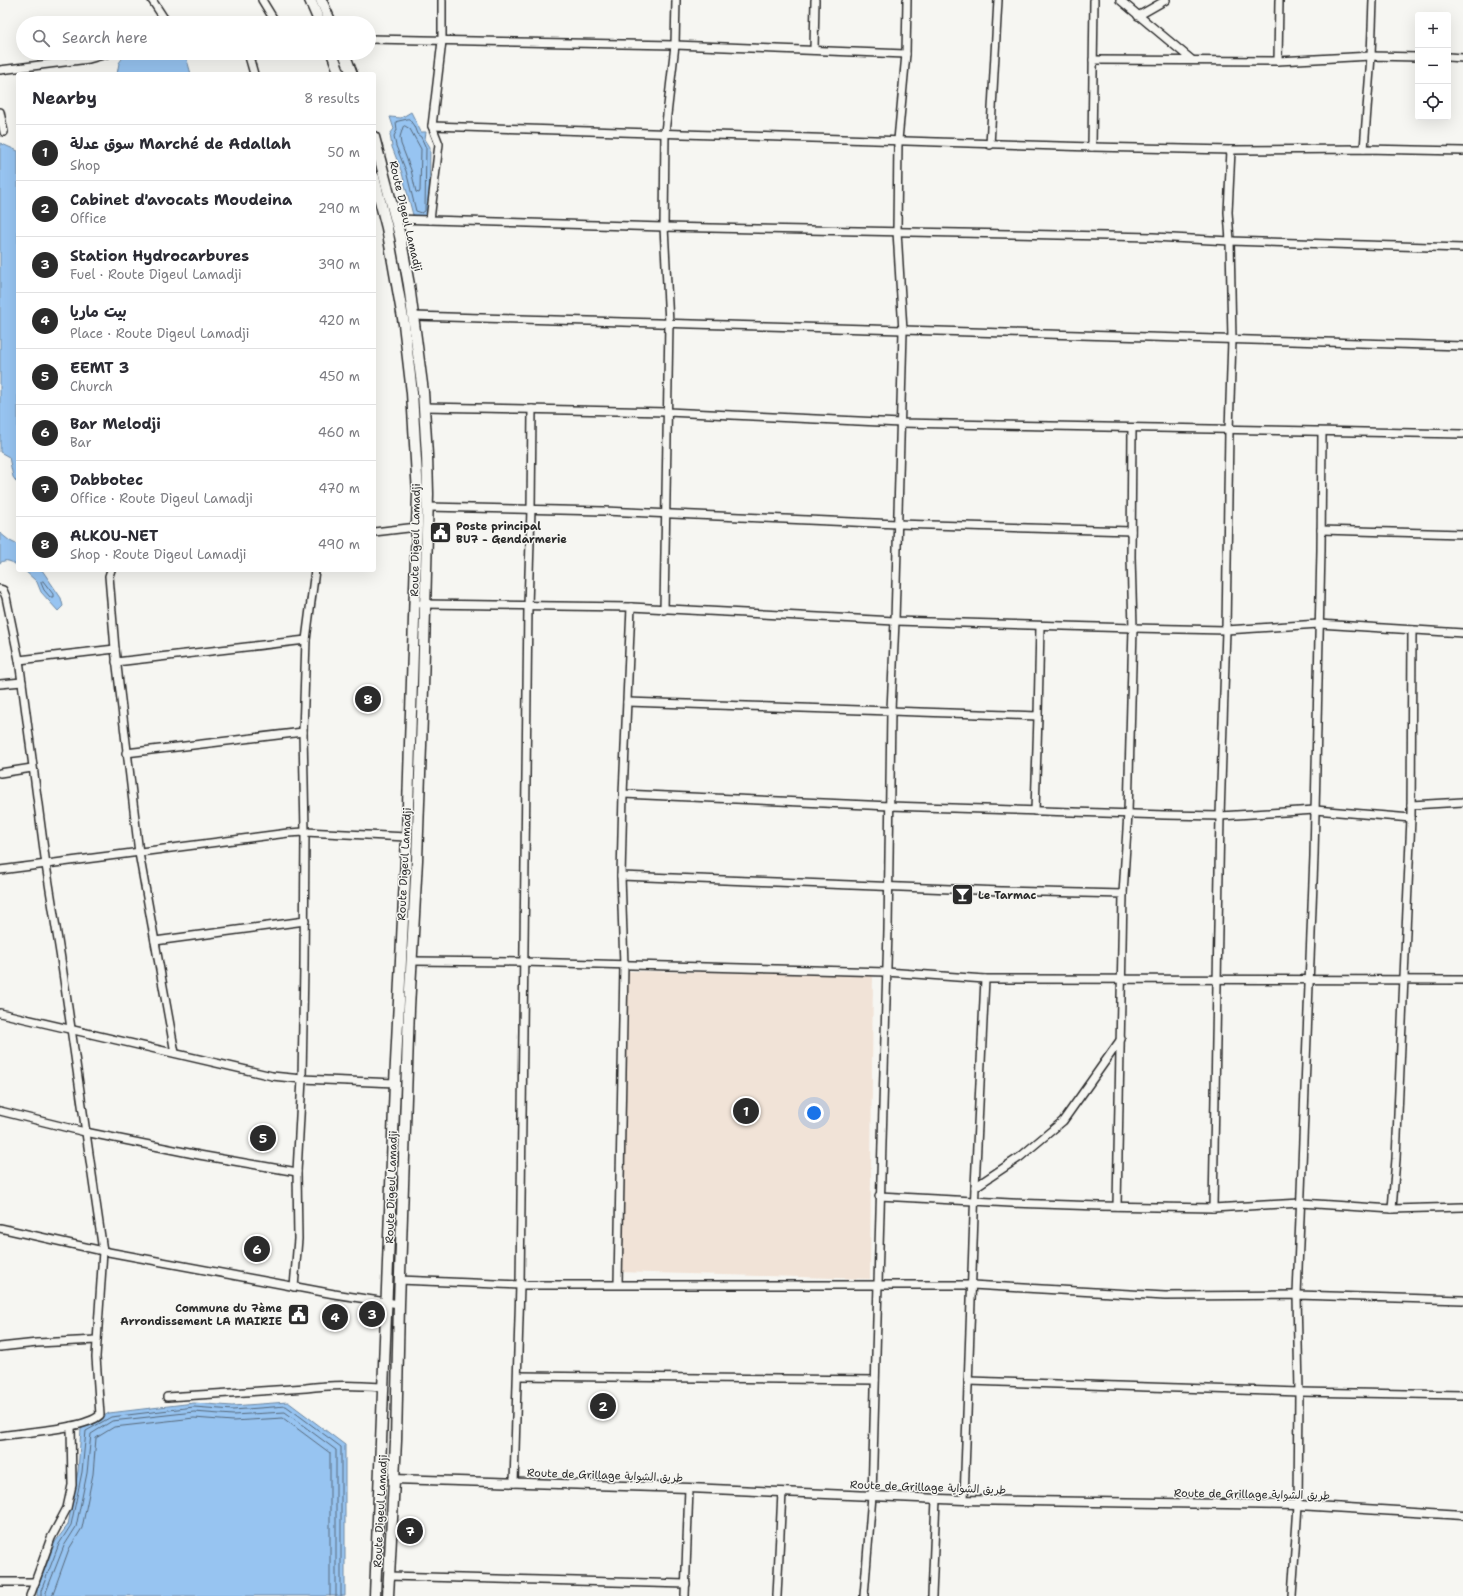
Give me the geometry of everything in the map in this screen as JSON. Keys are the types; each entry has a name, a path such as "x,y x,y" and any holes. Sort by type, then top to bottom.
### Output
{"main road":[{"path":"310,0 317,16"},
{"path":"321,0 328,16"},
{"path":"335,60 339,72"},
{"path":"347,60 351,72"},
{"name":"Route Digeul Lamadji","path":"376,144 396,219 409,285 424,407 428,507 420,604 417,860 411,961 398,1304 396,1441 388,1596"},
{"path":"375,1596 385,1302 391,1203 395,1083 407,837 420,604 416,455 404,324 387,228 376,185"}],"street":[{"path":"152,0 162,16"},
{"path":"262,0 272,16"},
{"path":"430,220 439,144 432,126 442,41 442,0"},
{"path":"664,610 669,323 664,227 665,132 675,45 676,0"},
{"path":"814,50 815,0"},
{"path":"864,1596 872,1496 879,1285 879,1196 889,886 891,710 895,622 903,330 897,231 898,140 906,54 907,0"},
{"path":"990,145 998,0"},
{"path":"1092,147 1094,0"},
{"path":"1120,0 1192,60"},
{"path":"1138,16 1166,0"},
{"path":"1278,61 1279,0"},
{"path":"1364,148 1372,56 1373,0"},
{"path":"376,40 675,45 906,54"},
{"path":"1093,60 1278,61 1372,56 1415,57"},
{"path":"1451,57 1463,58"},
{"path":"0,70 81,60"},
{"path":"250,60 253,72"},
{"path":"0,112 4,132"},
{"path":"432,126 665,132 898,140 990,145 1231,150 1364,148 1463,151"},
{"path":"1213,1208 1220,816 1226,630 1232,340 1228,212 1231,150"},
{"path":"396,219 664,227 1153,237 1230,241 1463,248"},
{"path":"413,316 1463,346"},
{"path":"424,407 667,412 900,423 1463,434"},
{"path":"514,1483 520,1285 523,962 532,409"},
{"path":"1117,1206 1123,894 1128,813 1133,628 1131,532 1132,428"},
{"path":"1292,1596 1298,1505 1299,1392 1297,1295 1315,810 1322,530 1322,432"},
{"path":"428,507 604,511 666,515 1131,532"},
{"path":"376,532 417,527"},
{"path":"1322,530 1463,534"},
{"path":"110,572 109,576 114,649 139,853 175,1053"},
{"path":"294,1287 298,1239 297,1172 302,1079 305,921 303,732 306,640 315,572"},
{"path":"0,589 3,590 6,597 19,660 32,768 103,1251 101,1300 96,1357 100,1415 95,1420 71,1426 0,1436"},
{"path":"420,604 631,608 895,622 1040,626 1226,630 1319,624 1463,633"},
{"path":"618,1284 624,966 621,876 631,608"},
{"path":"1035,811 1040,626"},
{"path":"1392,1209 1396,1160 1411,818 1412,630"},
{"path":"116,662 306,640"},
{"path":"19,660 114,649"},
{"path":"0,684 22,682"},
{"path":"627,702 1038,716"},
{"path":"126,752 303,732"},
{"path":"0,773 32,768"},
{"path":"623,794 890,806 1220,816 1315,810 1411,818"},
{"path":"1411,805 1463,802"},
{"path":"0,870 305,832 407,837"},
{"path":"621,876 1001,891 1123,894"},
{"path":"155,941 305,921"},
{"path":"411,961 523,962 624,966 886,972 985,978 1463,980"},
{"path":"964,1500 985,978"},
{"path":"0,1013 272,1076 302,1079 395,1083"},
{"path":"976,1187 1020,1157 1062,1121 1121,1039"},
{"path":"0,1111 85,1132 199,1155 297,1172"},
{"path":"879,1196 1011,1203 1213,1208 1301,1203 1392,1209 1463,1207"},
{"path":"0,1228 103,1251 294,1287 398,1304"},
{"path":"400,1280 520,1285 618,1284 972,1286 1165,1296 1297,1295 1463,1300"},
{"path":"0,1347 37,1343 97,1340"},
{"path":"518,1376 875,1380"},
{"path":"968,1382 1299,1392 1463,1395"},
{"path":"167,1396 306,1388 327,1385 382,1387"},
{"path":"30,1596 51,1538 67,1508 72,1485 71,1426"},
{"name":"Route de Grillage طريق الشواية","path":"393,1479 689,1488 964,1500 1298,1505 1463,1515"},
{"path":"685,1596 689,1488"},
{"path":"777,1596 782,1492"},
{"path":"932,1596 936,1499"},
{"path":"388,1576 686,1584"},
{"path":"0,1582 35,1582"}],"shaded area":[{"path":"624,971 873,974 870,1279 617,1272"}],"water":[{"path":"121,60 187,60 190,72 117,72"},
{"path":"411,112 421,132 426,132 425,139 430,147 429,216 422,217 413,215 402,173 392,147 390,134 394,129 390,117 401,118"},
{"path":"0,143 16,150 16,481 13,477 9,457 0,452"},
{"path":"0,533 16,544 16,565 7,561 0,563"},
{"path":"26,572 43,572 61,598 63,606 58,611 41,592 37,582"},
{"path":"288,1402 345,1445 345,1596 37,1596 37,1590 55,1542 68,1525 78,1471 81,1429 109,1413 194,1403 232,1406"}],"place":[{"name":"Poste principal BU7 - Gendarmerie","path":"441,532"},
{"name":"ALKOU-NET","path":"368,699"},
{"name":"Le Tarmac","path":"962,895"},
{"name":"سوق عدلة Marché de Adallah","path":"746,1111"},
{"name":"EEMT 3","path":"263,1138"},
{"name":"Bar Melodji","path":"257,1249"},
{"name":"Commune du 7ème Arrondissement LA MAIRIE","path":"298,1314"},
{"name":"Station Hydrocarbures","path":"372,1314"},
{"name":"بيت ماريا","path":"335,1317"},
{"name":"Cabinet d'avocats Moudeina","path":"603,1406"},
{"name":"Dabbotec","path":"410,1531"}]}
